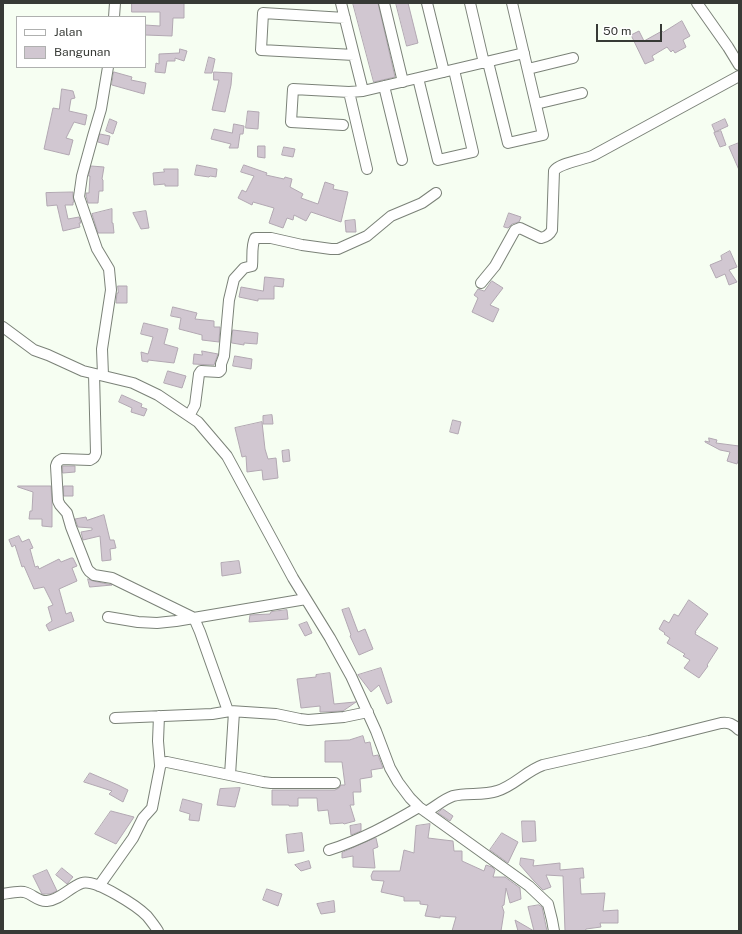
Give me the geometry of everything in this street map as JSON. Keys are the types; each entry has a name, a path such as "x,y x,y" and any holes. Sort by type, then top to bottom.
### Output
{"street":[{"path":"114,16 116,3"},
{"path":"342,3 363,92"},
{"path":"384,3 403,82"},
{"path":"418,78 438,160 473,152 427,3"},
{"path":"470,3 508,143 543,135 512,3"},
{"path":"697,3 739,65"},
{"path":"345,18 263,13 261,50 354,56"},
{"path":"343,125 291,122 293,88 363,92 524,53"},
{"path":"528,69 573,58"},
{"path":"108,68 101,109 82,176 79,198 97,250 109,269 111,290 99,375 96,456 90,460 62,459 56,463 58,501 68,513 72,530 87,568 91,573 94,575 112,578 194,618 231,712 230,775"},
{"path":"481,283 495,266 515,230 520,228 539,238 546,236 552,230 555,168 589,158 739,76"},
{"path":"384,86 402,160"},
{"path":"349,92 367,169"},
{"path":"536,104 582,93"},
{"path":"189,416 195,405 199,374 201,371 219,372 221,370 221,364 224,356 229,300 234,279 244,268 252,266 253,244 255,238 271,238 299,244 338,249 367,236 390,216 422,204 436,193"},
{"path":"3,327 34,350 83,371 133,383 158,395 198,422 227,456 293,578 330,638 351,676 368,712 390,768 398,782 410,798 423,810 529,886 548,904 554,931"},
{"path":"108,617 138,622 157,623 306,599"},
{"path":"115,718 231,712 276,714 303,720 344,717 368,712"},
{"path":"99,886 133,838 143,818 152,808 160,765 158,716"},
{"path":"329,850 348,844 404,816 423,810 452,797 486,794 497,791 516,782 543,765 712,725 726,723 736,727"},
{"path":"160,765 167,762 271,783 335,783"},
{"path":"3,894 25,892 34,898 45,901 55,899 84,883 90,883 114,893 138,908 158,931"}],"building":[{"path":"132,3 184,3 184,18 173,18 172,36 146,35 146,25 160,26 160,12 132,12"},
{"path":"353,3 378,3 395,77 374,82"},
{"path":"396,3 408,3 418,43 407,46"},
{"path":"682,21 690,36 683,40 686,47 675,53 673,50 671,52 667,47 652,56 654,60 645,64 631,35 639,31 644,41"},
{"path":"180,49 187,51 184,61 175,58 175,61 167,61 165,73 155,72 156,63 159,64 159,54 179,53"},
{"path":"209,57 215,59 212,73 205,73"},
{"path":"114,72 132,77 131,80 146,83 144,94 112,85"},
{"path":"214,72 232,73 225,112 212,110 219,80 214,80"},
{"path":"62,89 73,91 75,98 71,99 69,111 87,115 85,125 74,122 66,138 73,140 69,155 44,149 53,108 59,109"},
{"path":"248,111 259,112 258,129 246,128"},
{"path":"110,119 117,122 113,134 106,131"},
{"path":"725,119 728,126 715,132 712,125"},
{"path":"234,124 244,126 243,134 240,134 238,148 229,148 231,144 211,139 214,129 232,133"},
{"path":"721,131 726,145 720,147 714,133"},
{"path":"100,134 110,136 108,145 98,142"},
{"path":"739,143 739,170 729,147"},
{"path":"258,146 265,146 265,158 258,157"},
{"path":"284,147 295,149 293,157 282,155"},
{"path":"197,165 217,169 216,177 195,175"},
{"path":"244,165 267,173 266,175 284,179 285,177 292,179 290,187 303,194 301,198 318,204 325,182 334,185 333,189 348,192 341,222 311,212 306,221 294,215 293,220 287,218 283,228 269,223 274,208 253,202 252,205 238,198 242,190 246,192 254,176 241,172"},
{"path":"91,166 104,167 102,179 103,191 99,191 98,203 88,203 86,196 86,193 89,193 89,176"},
{"path":"164,169 178,169 178,186 165,186 165,184 154,185 153,173 164,172"},
{"path":"73,192 73,205 65,205 68,219 79,217 81,223 79,223 80,227 63,231 57,205 47,206 46,193"},
{"path":"112,209 114,233 98,233 92,214"},
{"path":"146,211 149,228 141,229 133,213"},
{"path":"509,213 521,217 519,222 512,224 508,228 504,227"},
{"path":"355,220 356,232 346,232 345,221"},
{"path":"730,251 737,267 729,270 737,282 729,285 725,274 716,278 710,265 722,260 721,256"},
{"path":"265,277 284,279 283,287 274,286 274,299 258,299 258,301 239,297 241,287 263,291"},
{"path":"492,281 503,288 490,305 499,309 493,322 472,312 478,298 474,295 478,289 484,291"},
{"path":"118,286 127,286 127,303 116,303"},
{"path":"173,307 197,313 195,319 214,321 214,327 220,327 219,342 202,340 202,335 179,329 181,318 171,316"},
{"path":"144,323 168,329 164,344 178,348 174,363 148,360 148,362 142,361 141,352 148,354 153,337 141,334"},
{"path":"233,330 258,333 257,344 244,343 244,345 232,343"},
{"path":"202,351 218,354 214,365 193,364 194,354 202,355"},
{"path":"235,356 252,359 251,369 233,366"},
{"path":"168,371 186,376 182,388 164,383"},
{"path":"122,395 142,404 141,407 147,409 144,416 131,412 132,408 119,402"},
{"path":"272,415 273,424 263,424 263,416"},
{"path":"453,420 461,422 458,434 450,432"},
{"path":"262,422 265,449 268,459 276,458 278,478 263,480 262,470 247,472 246,456 242,457 235,428"},
{"path":"709,438 717,440 716,443 739,446 739,458 737,464 727,461 730,452 720,450 705,442 709,442"},
{"path":"289,450 290,461 283,462 282,451"},
{"path":"63,466 75,466 75,472 63,473"},
{"path":"18,486 51,486 52,527 42,526 42,519 29,519 30,511 32,511 33,492"},
{"path":"64,486 73,486 73,496 64,496"},
{"path":"104,515 110,540 114,540 116,548 110,549 111,560 102,561 100,536 83,540 81,532 92,530 92,528 78,527 75,519 86,517 87,520"},
{"path":"19,536 22,542 29,539 33,548 30,549 35,567 38,566 39,569 59,559 61,562 73,558 77,566 72,568 77,581 59,589 66,614 71,612 74,621 49,631 46,625 52,621 48,607 53,605 44,587 34,589 24,566 22,567 15,545 12,547 9,540"},
{"path":"239,561 241,573 222,576 221,563"},
{"path":"88,579 93,581 112,585 90,587"},
{"path":"689,600 708,614 695,634 718,648 699,678 684,668 690,660 683,656 685,654 667,643 670,638 659,629 664,620 669,623 674,614 678,616"},
{"path":"349,608 358,632 365,629 373,649 359,655 350,636 351,635 342,610"},
{"path":"287,610 288,619 249,622 250,615 270,614 271,612"},
{"path":"307,622 312,633 305,636 299,625"},
{"path":"381,668 392,702 387,704 379,685 371,692 358,675"},
{"path":"330,673 334,704 356,702 343,711 320,712 320,706 301,708 297,679 316,677 316,675"},
{"path":"363,736 365,743 370,742 373,756 378,755 383,768 371,770 372,777 360,779 361,792 353,792 354,805 350,805 355,821 344,824 330,824 328,810 318,811 317,798 298,798 298,806 272,805 272,790 335,790 341,785 345,785 342,762 325,762 325,741 349,740"},
{"path":"90,773 128,790 123,802 109,794 112,791 84,782"},
{"path":"240,788 235,807 217,805 220,789"},
{"path":"183,799 202,804 199,821 189,820 190,814 180,811"},
{"path":"443,809 453,816 450,821 438,813"},
{"path":"111,811 134,817 116,844 95,834"},
{"path":"522,821 535,821 536,841 523,842"},
{"path":"361,824 361,831 351,835 350,826"},
{"path":"430,824 428,838 453,841 454,851 462,851 462,861 484,871 486,865 492,867 495,870 493,877 505,877 520,888 521,899 510,903 506,888 504,905 502,906 504,912 501,931 452,931 456,917 440,916 440,918 425,916 428,905 420,904 420,901 404,901 404,897 381,892 384,881 372,880 371,876 373,871 400,871 404,850 414,853 416,826"},
{"path":"302,833 304,851 288,853 286,835"},
{"path":"502,833 518,842 508,863 490,850"},
{"path":"376,838 378,847 373,849 375,868 353,867 353,856 342,858 342,853"},
{"path":"521,858 534,860 533,866 560,863 560,870 583,868 584,878 580,878 581,894 605,893 603,911 618,910 618,923 600,923 601,927 586,929 585,931 565,931 563,876 546,875 551,887 543,890 520,865"},
{"path":"309,861 311,868 301,871 295,865"},
{"path":"62,868 73,877 67,884 56,875"},
{"path":"47,870 57,891 50,894 42,894 33,876"},
{"path":"267,889 282,894 278,906 263,900"},
{"path":"334,901 335,912 321,914 317,904"},
{"path":"539,905 542,907 547,931 534,931 528,907"},
{"path":"515,920 534,931 518,931"}]}
